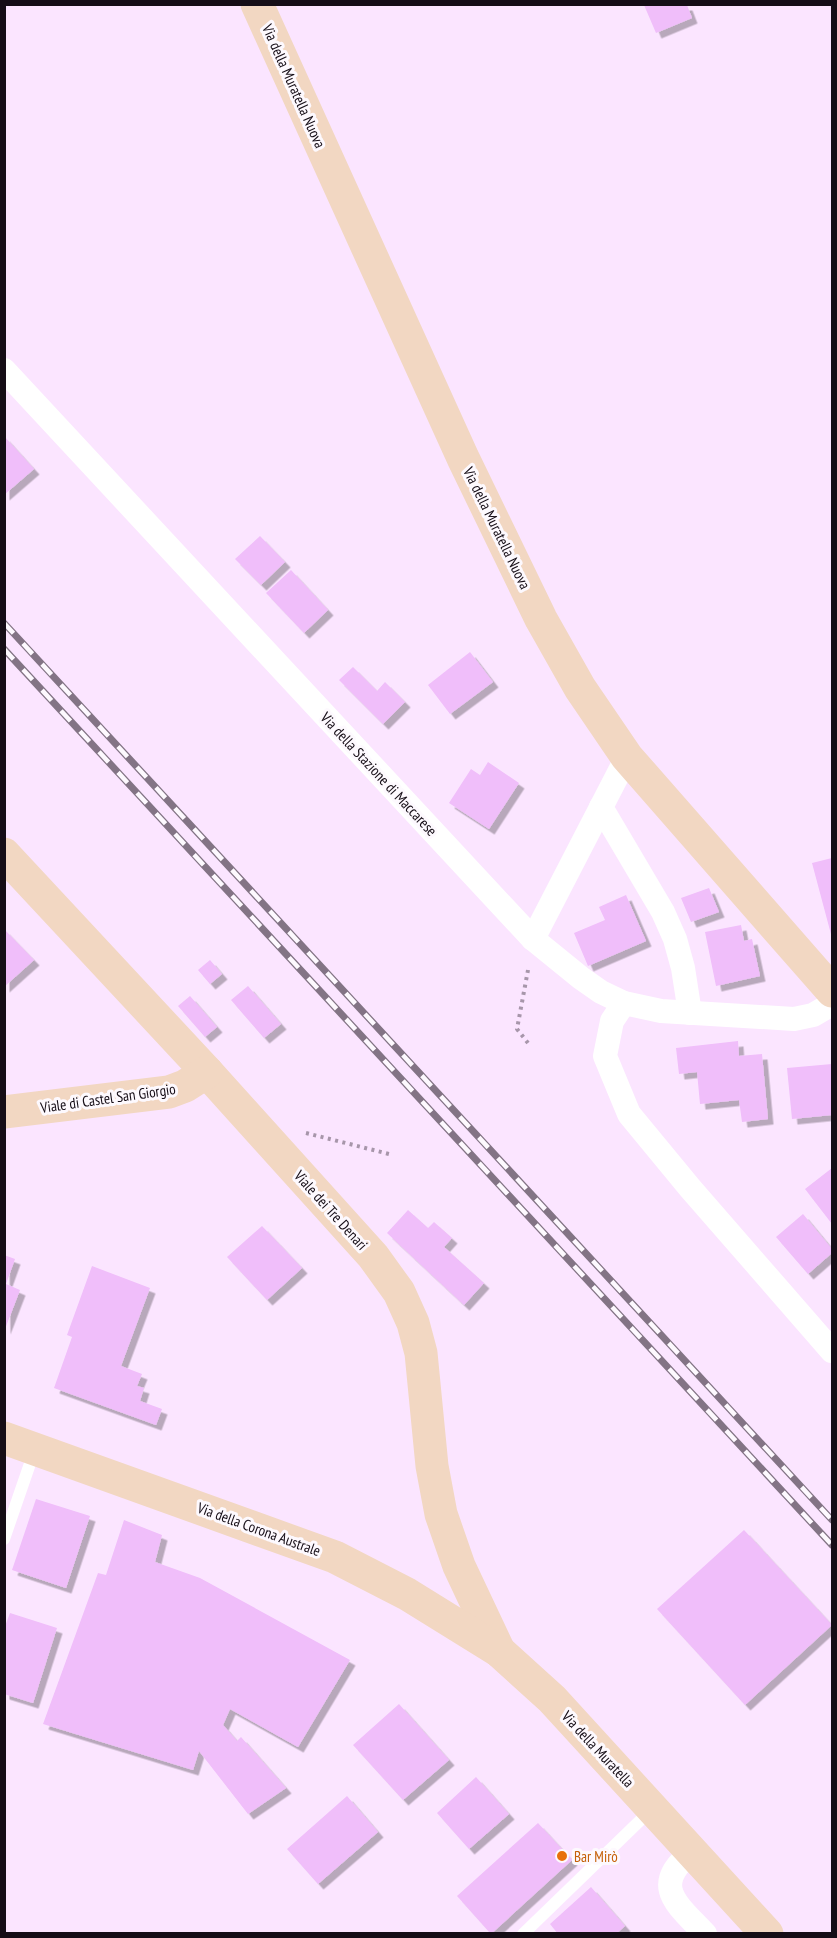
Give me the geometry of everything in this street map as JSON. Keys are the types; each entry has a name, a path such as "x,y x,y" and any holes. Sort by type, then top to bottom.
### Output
{"street":[{"name":"Via della Muratella Nuova","path":"257,4 463,458 541,620 586,697 627,757 832,991"},
{"name":"Via della Stazione di Maccarese","path":"4,370 533,939 581,978 601,992 624,1003 648,1009 794,1019 813,1015 832,1004"},
{"path":"533,939 627,757"},
{"path":"601,807 663,912 675,939 683,968 690,1013"},
{"name":"Viale dei Tre Denari","path":"4,854 207,1072 373,1256 394,1284 413,1323 421,1353 432,1466 441,1514 459,1566 499,1651"},
{"path":"624,1003 612,1021 605,1056 629,1114 690,1188 832,1351"},
{"name":"Viale di Castel San Giorgio","path":"4,1112 169,1092 185,1086 207,1072"},
{"name":"Via della Corona Australe","path":"4,1438 335,1557 399,1590 499,1651"},
{"name":"Via della Muratella","path":"499,1651 552,1699 767,1934"},
{"path":"692,1852 682,1861 673,1875 670,1893 705,1934"}],"lane":[{"path":"4,1539 35,1449"},
{"path":"523,1934 652,1808"}],"path":[{"path":"528,1043 517,1029 533,939"},
{"path":"307,1134 389,1154"}],"building":[{"path":"644,5 687,5 692,18 656,33"},
{"path":"4,436 34,469 4,495"},
{"path":"260,536 285,562 261,585 235,559"},
{"path":"291,570 328,610 304,633 266,593"},
{"path":"470,652 493,682 450,714 428,685"},
{"path":"353,667 377,691 385,682 405,702 383,724 339,680"},
{"path":"488,762 519,783 489,829 449,803 471,769 480,775"},
{"path":"832,858 832,938 812,863"},
{"path":"709,888 719,912 691,922 681,898"},
{"path":"626,895 646,941 588,966 574,933 605,920 599,907"},
{"path":"741,925 744,941 752,939 760,976 716,986 705,932"},
{"path":"4,929 34,960 4,987"},
{"path":"210,960 222,974 210,984 198,970"},
{"path":"248,986 281,1024 264,1038 231,1000"},
{"path":"190,996 217,1027 205,1037 178,1006"},
{"path":"738,1041 739,1056 762,1054 768,1119 742,1122 739,1100 700,1104 697,1072 679,1074 676,1048"},
{"path":"832,1064 832,1115 792,1119 787,1068"},
{"path":"832,1168 832,1224 805,1189"},
{"path":"408,1210 428,1228 434,1222 452,1238 444,1247 484,1283 464,1305 387,1233"},
{"path":"803,1214 832,1249 832,1253 808,1274 776,1237"},
{"path":"262,1226 302,1268 267,1300 227,1257"},
{"path":"4,1255 15,1259 6,1284 20,1290 5,1329"},
{"path":"92,1266 150,1288 121,1366 142,1374 137,1386 144,1388 140,1401 162,1409 156,1425 54,1388 72,1337 67,1335"},
{"path":"36,1499 90,1516 66,1588 12,1570"},
{"path":"124,1520 162,1535 155,1562 200,1578 350,1660 298,1747 230,1709 223,1725 237,1741 241,1737 286,1788 248,1814 199,1751 193,1770 43,1724 98,1573 106,1575"},
{"path":"744,1530 832,1625 745,1705 657,1609"},
{"path":"10,1613 57,1628 33,1703 4,1694 4,1629"},
{"path":"399,1704 449,1760 403,1800 353,1745"},
{"path":"476,1777 509,1814 469,1849 437,1813"},
{"path":"347,1796 378,1832 318,1884 287,1849"},
{"path":"538,1823 572,1860 491,1934 457,1896"},
{"path":"591,1887 625,1926 616,1934 558,1934 550,1924"}],"railway":[{"path":"4,623 832,1520"},
{"path":"4,649 832,1545"}],"place":[{"name":"Bar Mirò","path":"562,1856"}]}
